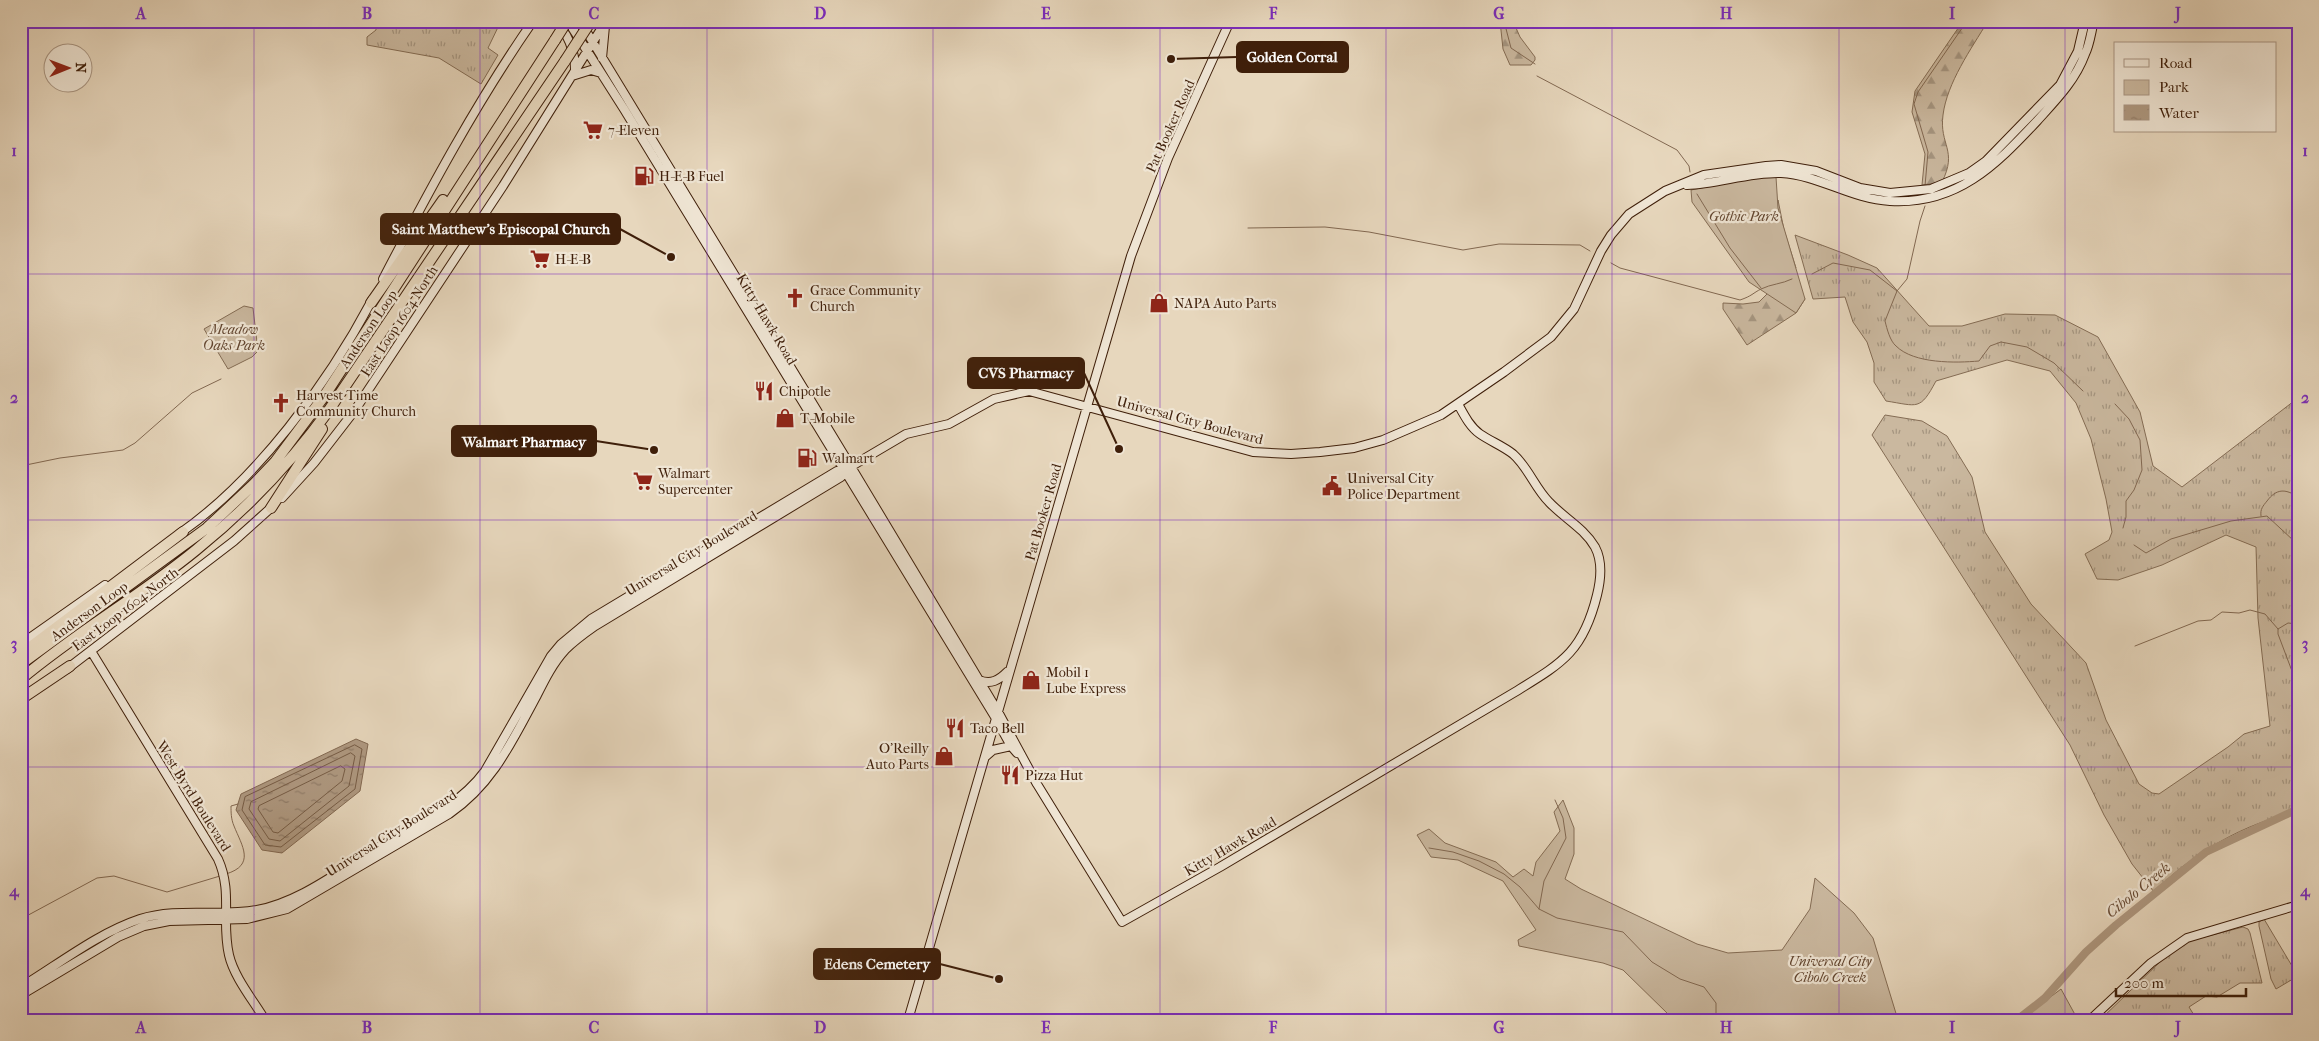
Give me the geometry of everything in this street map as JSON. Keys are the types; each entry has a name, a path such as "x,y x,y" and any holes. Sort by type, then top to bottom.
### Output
{"highway":[{"name":"Anderson Loop","path":"21,664 207,528 253,485 277,459 325,395 567,21"},
{"name":"Anderson Loop","path":"21,679 195,551 244,509 299,452 346,386 591,21"},
{"path":"371,303 532,75"},
{"path":"271,508 313,445 346,386"},
{"path":"21,654 183,532"},
{"path":"21,699 70,666"}],"main road":[{"path":"552,21 558,24 573,49 573,74 591,70 601,72"},
{"name":"Kitty Hawk Road","path":"567,21 601,72 848,468"},
{"name":"Kitty Hawk Road","path":"580,21 1122,922 1227,863 1550,671 1581,641 1589,624 1600,585 1600,562 1589,538 1549,502 1513,454 1479,433 1469,423 1458,404"},
{"name":"Pat Booker Road","path":"908,1020 1118,297 1138,235 1168,158 1230,21"},
{"name":"Universal City Boulevard","path":"22,990 101,942 154,923 227,915 246,919 275,913 440,815 478,781 521,716 551,656 562,643 591,620 837,470 848,468 906,434 948,424 987,401 1029,391 1253,452 1291,454 1354,448 1383,440 1412,429 1458,404 1526,356 1563,324 1585,289 1601,251 1629,214 1652,198 1704,175 1752,167 1781,166 1816,171 1860,188 1883,192 1917,192 1946,185 1969,173 1986,162 2060,85 2078,51 2085,21"},
{"name":"Universal City Boulevard","path":"1682,185 1706,184 1753,175 1780,173 1814,178 1858,196 1890,201 1918,200 1949,192 1991,168 2066,90 2086,54 2094,21"},
{"name":"East Loop 1604 North","path":"21,644 183,532 231,489 282,435 325,378 371,303 427,196 534,22"},
{"path":"602,58 606,22"},
{"name":"East Loop 1604 North","path":"21,703 234,541 271,508 314,463 356,410 606,22"},
{"name":"Kitty Hawk Road","path":"951,639 979,680 1010,746 1022,758"},
{"name":"West Byrd Boulevard","path":"91,651 218,859 223,871 227,892 229,956 234,968 265,1020"},
{"path":"979,680 992,682 999,680 1009,671"},
{"path":"983,759 993,750 1010,746"},
{"path":"2090,1020 2151,963 2187,938 2298,905"}],"green space":[{"path":"376,21 501,21 488,48 498,55 481,84 439,58 367,45 367,37 376,30"},
{"path":"1500,21 1513,21 1520,37 1535,57 1531,65 1510,65 1503,49"},
{"path":"1963,21 1988,21 1961,66 1945,103 1942,125 1948,162 1942,182 1922,185 1925,154 1912,112 1915,91"},
{"name":"Gothic Park","path":"1775,176 1778,208 1805,299 1796,313 1749,282 1692,202 1691,190 1757,177"},
{"path":"1778,200 1784,230 1796,268 1787,273 1805,299 1796,313 1747,345 1723,309 1723,303 1743,304 1759,302 1771,290"},
{"path":"1795,235 1877,268 1929,326 1962,326 2005,314 2055,315 2098,337 2140,412 2153,466 2182,487 2298,398 2298,812 2259,823 2220,842 2185,865 2154,892 2132,864 2104,815 2070,745 1872,435 1885,415 1922,421 1947,436 1972,477 1985,532 2031,604 2086,663 2106,720 2139,784 2152,793 2159,794 2244,734 2270,726 2258,618 2256,547 2226,535 2162,565 2118,580 2097,579 2085,554 2109,540 2112,532 2106,499 2091,439 2076,403 2050,371 2007,360 1936,381 1922,402 1917,404 1886,401 1874,382 1874,363 1867,342 1853,322 1845,297 1813,299"},
{"name":"Meadow Oaks Park","path":"244,306 253,308 258,351 252,357 228,369 204,329"},
{"name":"Universal City Cibolo Creek","path":"1563,800 1574,828 1574,854 1565,879 1581,889 1697,944 1728,953 1782,950 1810,909 1815,878 1854,913 1873,938 1898,1020 1664,1020 1668,1014 1623,970 1603,963 1519,946 1518,940 1536,930 1503,881 1458,860 1431,857 1417,835 1429,829 1445,843 1496,862 1513,877 1524,869 1533,876 1536,862 1560,831 1554,812"},
{"path":"2264,919 2298,976 2276,989 2271,979 2259,926 2259,922"},
{"path":"2243,927 2248,929 2250,933 2262,983 2240,983 2217,997 2206,996 2189,1007 2197,1020 2100,1020 2161,959 2185,942"},
{"path":"2061,989 2078,1020 2017,1020 2028,1014"}],"water":[{"path":"356,739 368,744 360,791 282,853 262,850 236,810 241,794"}],"waterway":[{"path":"1504,21 1511,48 1535,64"},
{"path":"1925,186 1928,152 1914,104 1918,92 1967,21"},
{"path":"1537,76 1677,150 1689,166 1690,172"},
{"path":"1697,194 1730,248 1761,288"},
{"path":"1897,291 1907,279 1925,206"},
{"path":"1248,228 1325,227 1369,232 1463,250 1499,244 1580,245 1590,251"},
{"path":"1611,263 1620,268 1740,300 1765,287 1792,279"},
{"path":"1812,274 1833,263 1870,270 1897,291 1885,321 1894,344 1913,356 1947,362 1979,361 1990,346 2001,342 2027,347 2054,363 2083,391"},
{"path":"21,466 60,458 123,450 135,443 192,393 221,379"},
{"path":"2115,404 2129,419 2140,440 2142,470 2134,490 2126,501 2126,517 2123,528"},
{"path":"2261,516 2263,506 2277,492 2285,491 2298,497"},
{"path":"2134,545 2146,553 2171,539 2231,521 2267,516 2294,541 2298,548"},
{"path":"2135,646 2198,621 2211,620 2222,612 2239,613 2250,610 2265,614 2278,629"},
{"path":"2298,624 2288,623 2278,629 2278,634 2298,687"},
{"path":"1539,909 1544,881 1566,838 1563,818 1555,800"},
{"path":"226,874 241,866 244,860 243,848 231,816 231,806 238,804"},
{"name":"Cibolo Creek","path":"2017,1020 2045,998 2086,952 2116,925 2206,852 2298,809"},
{"path":"1429,848 1453,852 1479,861 1504,874 1520,887 1539,909 1557,918 1623,932 1652,962 1680,979 1704,987 1716,1003 1716,1020"},
{"path":"21,919 97,878 114,876 167,892 220,876"}],"place":[{"name":"Golden Corral","path":"1171,59"},
{"name":"7-Eleven","path":"593,130"},
{"name":"H-E-B Fuel","path":"644,176"},
{"name":"Saint Matthew's Episcopal Church","path":"671,257"},
{"name":"H-E-B","path":"540,259"},
{"name":"Grace Community Church","path":"795,298"},
{"name":"NAPA Auto Parts","path":"1159,303"},
{"name":"Chipotle","path":"764,391"},
{"name":"Harvest Time Community Church","path":"281,403"},
{"name":"T-Mobile","path":"785,418"},
{"name":"CVS Pharmacy","path":"1119,449"},
{"name":"Walmart Pharmacy","path":"654,450"},
{"name":"Walmart","path":"807,458"},
{"name":"Walmart Supercenter","path":"643,481"},
{"name":"Universal City Police Department","path":"1332,486"},
{"name":"Mobil 1 Lube Express","path":"1031,680"},
{"name":"Taco Bell","path":"955,728"},
{"name":"O'Reilly Auto Parts","path":"944,756"},
{"name":"Pizza Hut","path":"1010,775"},
{"name":"Edens Cemetery","path":"999,979"}]}
